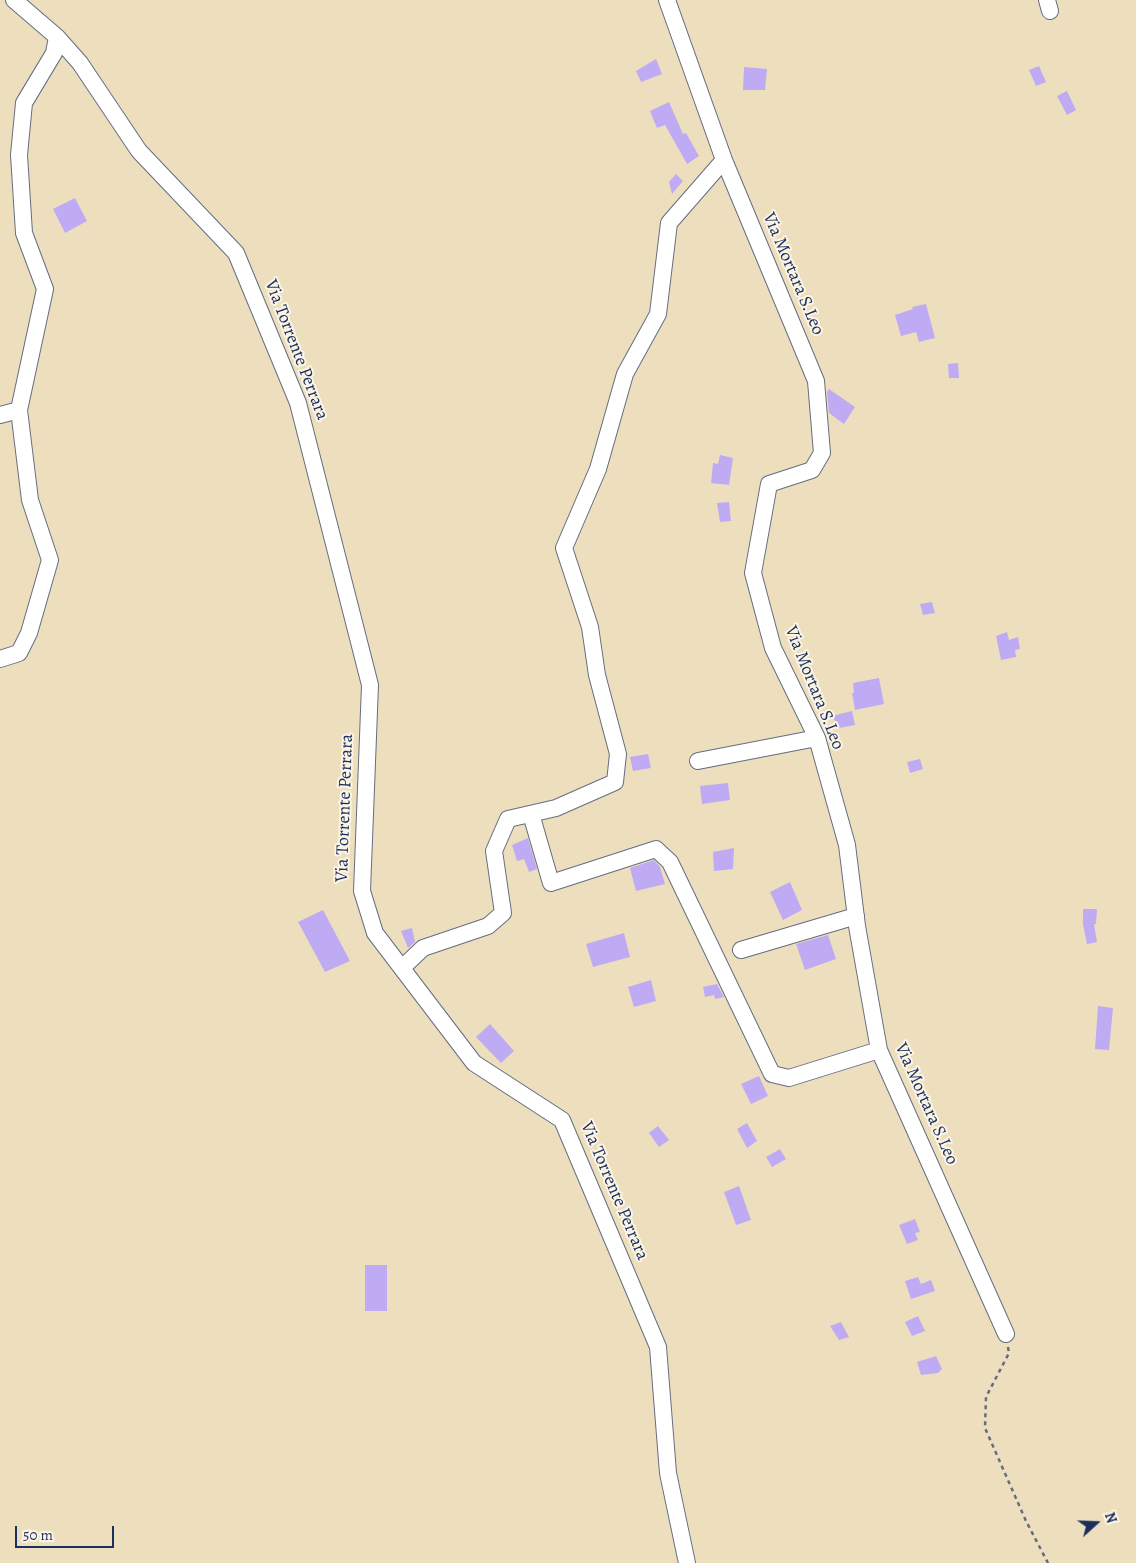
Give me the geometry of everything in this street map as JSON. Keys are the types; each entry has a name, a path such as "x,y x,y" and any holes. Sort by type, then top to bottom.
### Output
{"street":[{"name":"Via Torrente Perrara","path":"14,0 57,37 80,63 139,151 236,253 298,403 370,685 362,891 376,933 474,1063 562,1120 658,1348 668,1473 687,1563"},
{"name":"Via Mortara S.Leo","path":"667,0 724,160 816,381 822,453 812,470 769,484 753,573 773,648 817,738 848,845 856,916 879,1050 1006,1334"},
{"path":"0,659 19,652 29,633 50,560 30,500 19,410 45,289 24,233 18,155 24,103 54,53 57,37"},
{"path":"402,968 423,948 488,926 503,913 494,851 508,819 556,808 615,782 618,754 597,675 590,627 564,548 598,469 625,374 658,314 670,223 724,160"},
{"path":"0,415 19,410"},
{"path":"698,761 817,738"},
{"path":"531,814 551,883 656,849 670,862 772,1074 789,1078 879,1050"},
{"path":"741,950 856,916"}],"path":[{"path":"1006,1334 1009,1354 986,1397 985,1428 1026,1521 1048,1563"}],"building":[{"path":"656,59 662,74 641,82 636,71"},
{"path":"1039,66 1046,82 1036,86 1029,70"},
{"path":"744,67 767,69 765,90 743,90"},
{"path":"1067,91 1076,110 1067,115 1057,96"},
{"path":"669,102 683,134 686,133 699,156 687,164 665,125 657,128 650,111"},
{"path":"676,174 683,181 672,194 669,182"},
{"path":"75,198 87,221 65,233 53,209"},
{"path":"926,304 935,338 919,342 916,332 901,336 895,315 913,309 912,307"},
{"path":"958,363 959,378 949,378 948,364"},
{"path":"829,389 855,407 844,424 829,413 827,392"},
{"path":"720,455 733,458 729,485 711,483 713,463 718,464"},
{"path":"729,502 731,521 720,522 717,503"},
{"path":"932,602 935,613 923,615 920,604"},
{"path":"1007,632 1009,640 1018,637 1020,649 1015,650 1016,657 1001,660 996,636"},
{"path":"879,678 884,704 855,710 852,693 854,693 853,683"},
{"path":"852,711 855,725 839,728 832,716"},
{"path":"648,754 651,768 633,771 630,757"},
{"path":"920,759 923,769 910,773 907,762"},
{"path":"728,783 730,800 702,804 700,786"},
{"path":"528,838 537,869 529,872 524,859 517,861 512,845"},
{"path":"734,848 733,869 714,871 713,852"},
{"path":"654,860 660,867 665,884 636,891 630,868"},
{"path":"790,882 802,910 783,920 770,892"},
{"path":"1083,909 1097,909 1096,924 1094,924 1097,942 1087,944 1083,924"},
{"path":"323,910 350,961 325,972 298,922"},
{"path":"412,928 415,942 408,948 401,931"},
{"path":"624,933 630,957 593,967 586,944"},
{"path":"828,935 836,959 805,970 796,944"},
{"path":"651,980 656,1001 634,1007 628,987"},
{"path":"717,984 724,997 715,999 714,995 705,997 703,987"},
{"path":"1098,1006 1113,1008 1109,1050 1095,1049"},
{"path":"490,1024 514,1051 501,1063 476,1037"},
{"path":"759,1076 768,1096 751,1104 741,1084"},
{"path":"747,1123 757,1141 747,1148 737,1129"},
{"path":"658,1126 669,1140 659,1147 649,1133"},
{"path":"780,1149 786,1159 772,1167 766,1157"},
{"path":"739,1186 751,1220 736,1225 724,1192"},
{"path":"915,1219 920,1232 915,1233 918,1240 907,1244 899,1225"},
{"path":"365,1265 387,1265 387,1311 365,1311"},
{"path":"918,1277 921,1284 931,1280 935,1291 911,1299 905,1281"},
{"path":"918,1316 925,1331 912,1336 905,1322"},
{"path":"841,1322 849,1337 839,1340 830,1326"},
{"path":"936,1356 942,1369 938,1373 921,1375 917,1362"}]}
